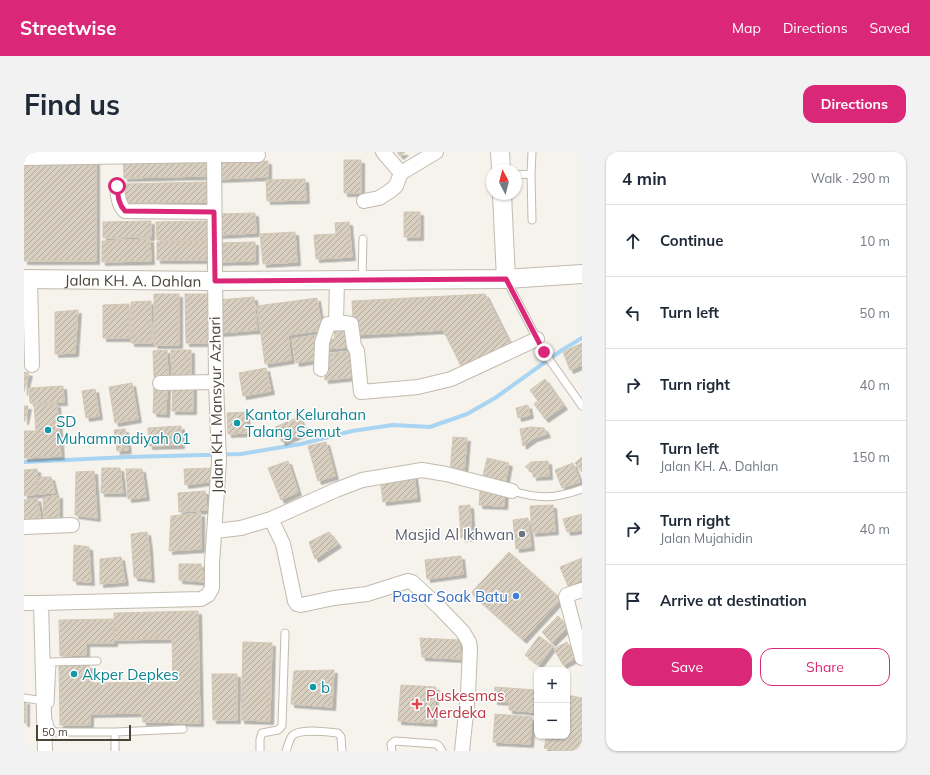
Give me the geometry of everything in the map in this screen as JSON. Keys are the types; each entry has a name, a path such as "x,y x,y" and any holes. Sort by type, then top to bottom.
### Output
{"street":[{"path":"383,152 401,173"},
{"path":"364,202 379,198 390,191 396,186 401,173 436,152"},
{"path":"500,152 501,164"},
{"path":"24,158 214,153 258,155"},
{"name":"Jalan KH. Mansyur Azhari","path":"33,603 201,599 208,595 212,588 212,563 220,461 216,382 214,153"},
{"path":"117,186 118,199 121,207 125,211 214,212"},
{"path":"502,200 506,279"},
{"name":"Jalan KH. A. Dahlan","path":"27,279 215,281 506,279 582,274"},
{"path":"27,279 32,366"},
{"path":"336,323 337,280"},
{"path":"320,369 322,343 328,324 351,324 361,392 418,386 451,379 537,339"},
{"path":"160,383 216,382"},
{"path":"215,531 241,528 271,519 362,480 422,470 446,474 512,491"},
{"path":"271,519 283,544 295,601 297,604 301,605 334,598 367,594 408,581 412,582 439,607 465,634 469,642 470,649 468,694 462,751"},
{"path":"24,527 72,525"},
{"path":"582,590 567,595 566,597 582,658"},
{"path":"24,592 33,603 47,662 44,701 45,751"}],"lane":[{"path":"532,152 532,220"},
{"path":"522,175 531,174"},
{"path":"362,280 363,239"},
{"path":"506,279 544,352 582,406"},
{"path":"512,491 532,496 551,497 560,496 582,489"},
{"path":"260,751 260,739 262,733 278,730 282,726 285,633"},
{"path":"97,662 47,662 49,725 52,730 55,732 115,732 183,729"},
{"path":"24,698 44,701"},
{"path":"286,751 291,737 301,731 338,732 341,737 342,751"},
{"path":"115,732 115,751"},
{"path":"392,751 391,744 395,741 436,744 440,746 442,751"}],"building":[{"path":"397,152 405,152 400,156"},
{"path":"206,155 207,176 124,178 123,158"},
{"path":"24,159 96,159 96,261 24,261"},
{"path":"344,160 361,160 361,193 344,193"},
{"path":"268,161 268,177 218,179 217,162"},
{"path":"305,179 306,200 267,201 266,180"},
{"path":"207,182 208,202 125,203 124,184"},
{"path":"404,212 420,212 420,237 404,237"},
{"path":"255,213 256,233 218,235 217,214"},
{"path":"151,221 151,237 103,238 103,222"},
{"path":"208,221 208,240 157,240 156,222"},
{"path":"349,222 352,257 316,259 314,235 336,234 335,223"},
{"path":"295,232 297,262 263,264 260,234"},
{"path":"150,239 151,261 102,262 102,241"},
{"path":"207,241 207,260 157,260 157,242"},
{"path":"255,242 255,261 218,262 218,243"},
{"path":"154,294 179,294 179,345 154,345"},
{"path":"185,294 209,294 209,343 186,343"},
{"path":"485,294 511,346 463,370 443,330 354,335 352,301"},
{"path":"254,297 257,330 220,333 218,300"},
{"path":"317,298 322,330 288,335 291,360 265,364 257,306"},
{"path":"151,301 152,343 131,343 131,302"},
{"path":"129,304 129,338 103,338 103,305"},
{"path":"78,310 75,353 55,354 55,312"},
{"path":"348,326 350,347 325,349 324,340 335,339 334,327"},
{"path":"317,335 320,359 296,363 292,339"},
{"path":"582,343 582,365 570,370 563,352"},
{"path":"167,350 168,377 154,377 153,351"},
{"path":"171,350 191,350 191,379 172,379"},
{"path":"353,351 355,377 325,380 323,354"},
{"path":"266,368 271,391 243,396 239,373"},
{"path":"24,372 29,373 24,392"},
{"path":"545,379 564,406 545,419 534,404 538,401 530,390"},
{"path":"132,383 138,419 115,423 109,387"},
{"path":"63,386 64,402 30,403 29,388"},
{"path":"154,386 167,387 166,414 153,413"},
{"path":"173,386 193,386 193,411 172,411"},
{"path":"95,389 99,416 86,418 82,391"},
{"name":"SD Muhammadiyah 01","path":"57,404 61,456 24,458 24,431 36,431 34,405"},
{"path":"528,405 530,415 518,418 516,408"},
{"path":"24,406 28,406 25,421 24,421"},
{"name":"Kantor Kelurahan Talang Semut","path":"246,412 247,433 228,434 227,413"},
{"path":"299,417 306,432 282,442 275,427"},
{"path":"181,426 181,445 149,446 148,428"},
{"path":"531,427 544,428 547,434 534,438 523,446 520,429"},
{"path":"125,429 128,450 117,451 114,430"},
{"path":"453,437 467,438 464,473 450,472"},
{"path":"326,442 335,476 318,481 308,446"},
{"path":"582,457 582,472 575,463"},
{"path":"487,458 509,463 505,484 482,480"},
{"path":"288,461 298,492 281,500 268,468"},
{"path":"548,461 549,476 533,477 533,471 525,467 531,462"},
{"path":"573,463 580,482 562,488 555,470"},
{"path":"102,468 120,468 123,493 101,493"},
{"path":"212,468 214,481 185,485 184,469"},
{"path":"37,469 38,494 24,496 24,470"},
{"path":"126,469 142,469 146,497 128,499"},
{"path":"94,471 97,518 75,515 76,472"},
{"path":"414,475 417,498 383,502 380,479"},
{"path":"37,477 51,477 55,493 38,494"},
{"path":"205,491 207,510 179,512 178,493"},
{"path":"480,491 505,491 504,506 479,505"},
{"path":"59,495 59,518 44,517 43,498"},
{"path":"37,498 41,519 24,521 24,500"},
{"path":"470,505 472,537 461,538 459,506"},
{"path":"553,505 555,531 532,533 530,506"},
{"path":"201,513 201,549 169,551 171,516"},
{"path":"582,514 582,530 567,532 563,519"},
{"name":"Masjid Al Ikhwan","path":"528,518 531,547 516,549 513,520"},
{"path":"147,532 151,579 134,577 131,534"},
{"path":"329,532 338,544 315,559 309,542"},
{"path":"74,545 89,547 91,582 73,581"},
{"name":"Pasar Soak Batu","path":"509,552 561,599 523,640 471,593"},
{"path":"461,556 463,574 427,579 425,560"},
{"path":"121,557 125,582 100,584 100,559"},
{"path":"582,558 582,580 568,586 560,567"},
{"path":"179,564 201,564 205,582 179,580"},
{"name":"Akper Depkes","path":"198,611 200,723 143,722 142,713 90,714 90,725 60,725 59,666 89,665 90,683 173,682 172,639 114,640 114,613"},
{"path":"558,616 568,627 552,643 542,632"},
{"name":"Akper Depkes","path":"114,619 114,643 86,643 86,655 60,656 59,620"},
{"path":"539,636 553,646 539,665 525,655"},
{"path":"420,638 460,640 461,659 422,657"},
{"path":"243,642 272,643 270,721 241,720"},
{"path":"567,642 576,658 563,665 554,649"},
{"name":"b","path":"334,670 332,707 291,704 294,671"},
{"path":"212,674 237,674 237,720 213,720"},
{"name":"Puskesmas Merdeka","path":"401,685 436,687 433,723 398,721"},
{"path":"495,687 534,690 534,712 509,710 509,702 494,701"},
{"path":"570,696 582,698 582,739 580,751 558,751 544,748 546,739 570,739"},
{"path":"24,701 26,701 26,723 24,723"},
{"path":"495,714 532,717 530,744 493,742"}],"waterway":[{"path":"24,462 241,454 301,444 352,431 393,425 430,427 467,414 495,398 562,350 582,338"}],"place":[{"name":"Kantor Kelurahan Talang Semut","path":"237,423"},
{"name":"SD Muhammadiyah 01","path":"48,430"},
{"name":"Masjid Al Ikhwan","path":"522,534"},
{"name":"Pasar Soak Batu","path":"516,596"},
{"name":"Akper Depkes","path":"74,674"},
{"name":"b","path":"313,687"},
{"name":"Puskesmas Merdeka","path":"417,704"}],"route":[{"path":"117,186 118,199 121,207 125,211 214,212 215,281 506,279 544,352"}]}
